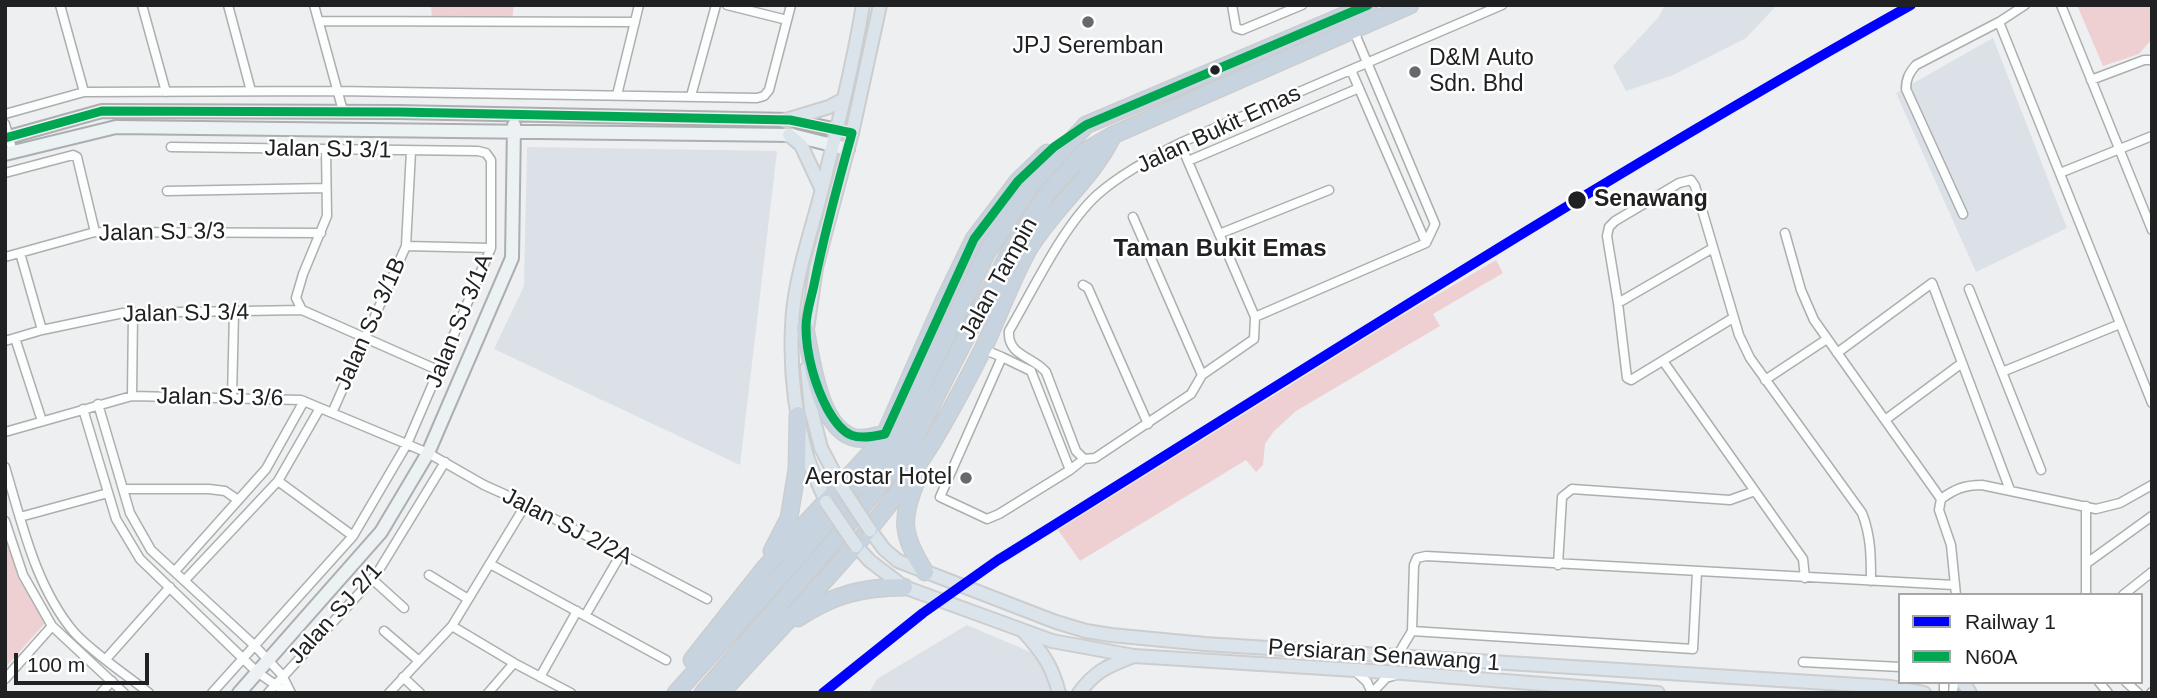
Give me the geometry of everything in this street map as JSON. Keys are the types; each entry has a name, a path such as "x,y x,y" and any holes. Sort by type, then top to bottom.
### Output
{"highway":[{"name":"Jalan Tampin","path":"676,693 803,552 897,438 987,252 1032,184 1086,125 1369,5"},
{"name":"Jalan Tampin","path":"703,693 909,449 1009,253 1049,191 1086,151 1113,135 1410,5"},
{"path":"666,693 764,569 877,446 885,434 974,239 1018,181 1054,147 1086,125"},
{"path":"721,693 856,546 902,488 936,436 983,349 1032,245 1105,151 1113,135"},
{"path":"805,328 820,395 840,430 854,438 885,434"},
{"path":"764,569 789,518 797,469 798,415"},
{"path":"932,574 911,548 905,518 910,496 936,436"},
{"path":"776,632 817,605 860,589 909,588"}],"main road":[{"name":"Persiaran Senawang 1","path":"863,5 837,130 802,264 792,325 798,415 807,455 826,502 856,546 870,561 909,588 1052,641 1134,656 1352,669 1658,693"},
{"name":"Persiaran Senawang 1","path":"880,5 852,133 816,268 805,328 811,410 821,448 841,486 870,530 884,549 898,561 1056,622 1111,635 1205,644 1891,687 1924,693"},
{"path":"786,120 829,107 844,99"},
{"path":"789,135 801,145 821,190"},
{"path":"1021,629 1044,655 1053,671 1059,693"},
{"path":"1079,693 1102,668 1134,656"},
{"path":"1891,687 1908,684"},
{"path":"1550,685 1562,693"}],"street":[{"path":"60,5 84,92"},
{"path":"142,5 166,92"},
{"path":"228,5 251,92"},
{"path":"314,5 343,111 356,130"},
{"path":"617,96 639,5"},
{"path":"691,96 716,5"},
{"path":"727,5 787,20"},
{"path":"5,114 84,92 337,91 757,98 764,96 769,90 791,5"},
{"path":"1233,5 1236,28 1242,30 1302,5"},
{"name":"Jalan Bukit Emas","path":"1084,459 1076,451 1046,372 1040,365 1011,348 1008,341 1009,331 1074,221 1098,195 1136,166 1180,143 1502,5"},
{"path":"1963,214 1906,89 1906,81 1909,72 1916,65 1999,22 2025,5"},
{"path":"2062,5 2152,230"},
{"path":"318,20 635,22"},
{"path":"1999,22 2152,403"},
{"path":"1255,317 1426,243 1435,223 1353,29"},
{"path":"2091,80 2144,60 2152,60"},
{"path":"1352,70 1426,243"},
{"path":"1188,161 1359,88"},
{"path":"7,138 102,111 343,111 786,120 852,133"},
{"path":"239,693 381,531 428,453 512,258 514,114"},
{"path":"5,124 9,153 116,127 789,135 848,149"},
{"path":"2060,173 2152,136"},
{"path":"1002,357 940,497 987,519 1084,459 1095,458 1148,424 1191,394 1202,375 1254,339 1255,317 1180,143"},
{"name":"Jalan SJ 3/1","path":"171,148 486,153"},
{"path":"302,310 296,298 327,216 326,150"},
{"name":"Jalan SJ 3/1B","path":"332,413 406,246 411,151"},
{"name":"Jalan SJ 3/1A","path":"212,693 353,536 407,444 491,248 491,160 486,153"},
{"path":"5,173 73,155 77,157 95,232"},
{"path":"1732,318 1631,380 1627,378 1607,236 1609,227 1679,183 1691,180 1695,186 1732,318 1750,358 1862,513 1869,529 1871,581"},
{"path":"167,191 326,188"},
{"path":"1219,234 1329,190"},
{"path":"1133,217 1202,375"},
{"name":"Jalan SJ 3/3","path":"5,257 95,232 321,233"},
{"path":"1785,233 1801,290 1814,320 1941,499"},
{"path":"406,246 491,248"},
{"path":"1618,303 1713,248"},
{"path":"20,253 43,330"},
{"path":"1837,352 1932,283 2010,490"},
{"path":"1083,285 1088,288 1148,424"},
{"path":"1969,289 2041,470"},
{"name":"Jalan SJ 3/4","path":"5,341 43,330 133,313 302,310 440,371"},
{"path":"232,398 234,312"},
{"path":"132,396 133,313"},
{"path":"2002,372 2120,324"},
{"path":"15,338 42,421"},
{"path":"1765,380 1827,339"},
{"path":"983,349 1031,371 1070,470"},
{"path":"1663,361 1803,559 1805,578"},
{"path":"1885,420 1962,363"},
{"name":"Jalan SJ 3/6","path":"5,432 132,396 304,401 428,453"},
{"path":"175,571 266,469 304,401"},
{"path":"98,404 130,513 151,550 254,645 282,675 289,693"},
{"path":"186,580 278,481 320,408"},
{"path":"83,409 116,519 140,559 243,658 271,689 289,693"},
{"name":"Jalan SJ 2/2A","path":"428,453 484,485 707,598"},
{"name":"Jalan SJ 2/1","path":"271,689 372,579 445,462"},
{"path":"5,467 34,562 61,613 75,634 149,693"},
{"path":"278,481 353,536"},
{"path":"1954,593 1951,544 1939,510 1941,499 1955,488 1982,485 2096,509 2120,503 2152,485"},
{"path":"123,489 209,489 225,491 238,500"},
{"path":"1558,565 1562,497 1572,489 1730,500 1755,491"},
{"path":"20,516 108,493"},
{"path":"389,693 452,626 526,504"},
{"path":"2086,506 2087,593"},
{"path":"2087,563 2152,516"},
{"path":"5,521 23,575 52,626 124,693"},
{"path":"540,677 621,554"},
{"path":"1397,656 1412,631 1414,565 1417,558 1426,556 1954,585"},
{"path":"490,564 666,660"},
{"path":"1412,631 1693,649 1697,572"},
{"path":"2126,593 2152,572"},
{"path":"429,575 468,599"},
{"path":"372,579 404,608"},
{"path":"106,659 170,587"},
{"path":"5,679 52,626"},
{"path":"452,626 571,693"},
{"path":"384,631 419,661"},
{"path":"1803,662 1898,667"},
{"path":"488,693 514,663"},
{"path":"1352,669 1367,682 1372,693 1386,678 1402,673"},
{"path":"403,677 420,693"},
{"path":"101,693 112,681"}],"shaded area":[{"path":"431,5 514,5 512,20 432,19"},
{"path":"1665,5 1777,5 1746,38 1671,76 1626,91 1613,66 1658,18"},
{"path":"2077,5 2152,5 2152,39 2139,54 2103,66"},
{"path":"1993,38 2067,228 1976,272 1896,93"},
{"path":"527,147 777,151 740,465 494,349 524,286"},
{"path":"1496,260 1503,273 1433,314 1440,326 1296,411 1274,431 1265,444 1263,465 1256,472 1246,460 1080,561 1058,530 1401,316"},
{"path":"5,534 18,578 45,623 5,668"},
{"path":"967,625 1042,657 1050,680 1051,693 869,693 877,679"}],"rail line":[{"name":"1","path":"823,693 923,613 998,560 1565,208 1911,5"}],"transit line":[{"name":"N60A","path":"5,138 102,111 398,112 790,120 852,133 809,306 806,337 812,370 828,410 845,432 866,437 885,434 974,239 1018,181 1054,147 1086,125 1368,5"}],"place":[{"name":"JPJ Seremban","path":"1088,22"},
{"name":"D&M Auto Sdn. Bhd","path":"1415,72"},
{"name":"Senawang","path":"1577,200"},
{"name":"Aerostar Hotel","path":"966,478"}],"district":[{"name":"Taman Bukit Emas","path":"1220,249"}]}
